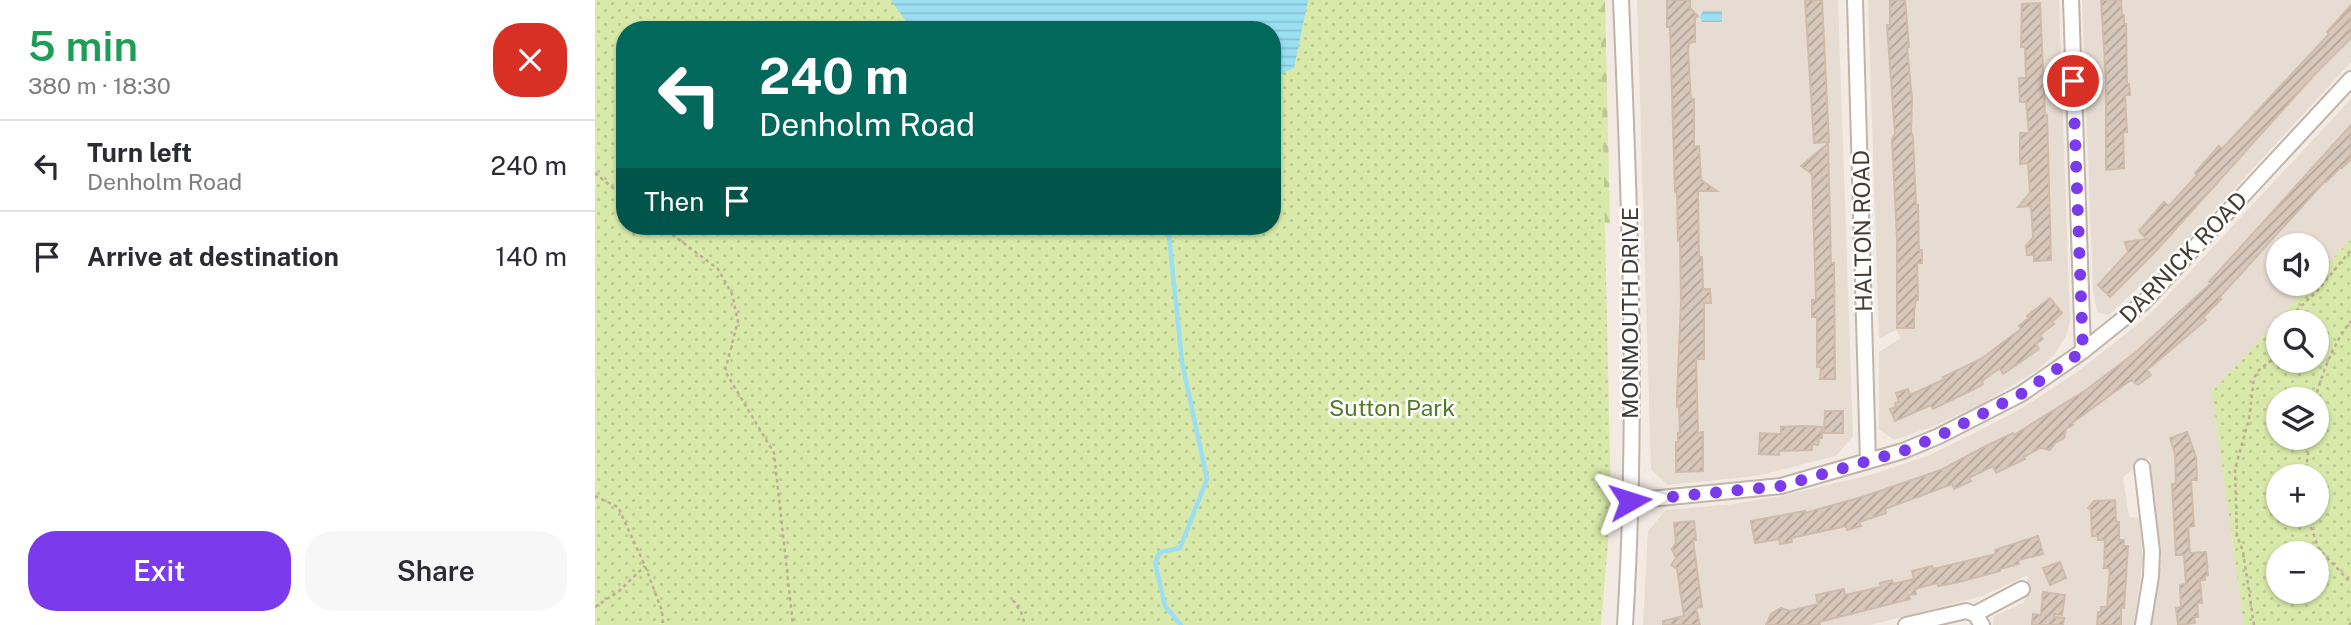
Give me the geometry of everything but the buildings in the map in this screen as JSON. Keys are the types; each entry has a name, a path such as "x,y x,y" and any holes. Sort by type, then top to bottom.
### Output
{"street":[{"name":"MONMOUTH DRIVE","path":"1621,0 1628,163 1630,544 1625,625"},
{"name":"HALTON ROAD","path":"1855,0 1868,461"},
{"path":"2071,0 2083,351"},
{"name":"DARNICK ROAD","path":"1630,501 1781,486 1903,451 1999,406 2047,378 2126,318 2157,290 2351,79"},
{"path":"2142,467 2137,486 2151,551 2151,576 2143,625"},
{"path":"1906,625 1966,611 1979,619 2021,589"}],"path":[{"path":"595,173 616,190"},
{"path":"673,235 718,269 731,294 738,321 725,371 774,453 793,625"},
{"path":"2297,310 2318,290 2351,250"},
{"path":"2318,387 2333,349 2351,321"},
{"path":"2253,625 2242,551 2237,536 2235,469 2247,427 2254,378 2266,365"},
{"path":"595,496 618,508 645,566 662,611 663,625"},
{"path":"2311,527 2319,549 2351,583"},
{"path":"595,607 619,591 645,566"},
{"path":"1013,600 1025,625"}],"shaded area":[{"path":"1637,0 1838,0 1853,436 1836,456 1757,476 1667,485 1651,469"},
{"path":"1868,0 2059,0 2070,321 2067,334 2055,354 2036,371 1982,404 1932,427 1894,440 1879,429 1879,352 1901,338 1896,330 1879,339"},
{"path":"2082,0 2351,0 2351,62 2181,247 2109,315 2097,312 2093,290"},
{"path":"2351,99 2351,239 2329,263 2329,233 2266,233 2266,296 2300,296 2287,310 2266,310 2266,333 2212,392 2244,625 2151,625 2161,563 2150,457 2123,477 2129,517 2139,518 2143,558 2134,625 1993,625 1994,616 2024,603 2028,575 1982,596 1871,625 1643,625 1648,531 1666,510 1734,504 1786,495 1874,474 1927,456 2022,408 2077,372 2156,308"}],"green space":[{"name":"Sutton Park","path":"595,0 1600,0 1611,507 1601,625 595,625"},
{"path":"1582,0 1605,0 1610,224 1593,220"},
{"path":"2351,239 2351,625 2244,625 2212,392 2266,333 2266,373 2329,373 2329,310 2287,310 2300,296 2329,296 2329,263"}],"water":[{"path":"891,0 1308,0 1294,68 1281,74 1281,21 906,21"},
{"path":"1703,11 1722,11 1722,22 1702,22 1700,17"}],"waterway":[{"path":"1168,235 1182,362 1207,479 1180,548 1160,552 1155,563 1165,606 1181,625"}],"route":[{"path":"1630,501 1781,486 1903,451 1939,436 2021,394 2083,351 2073,81"}]}
